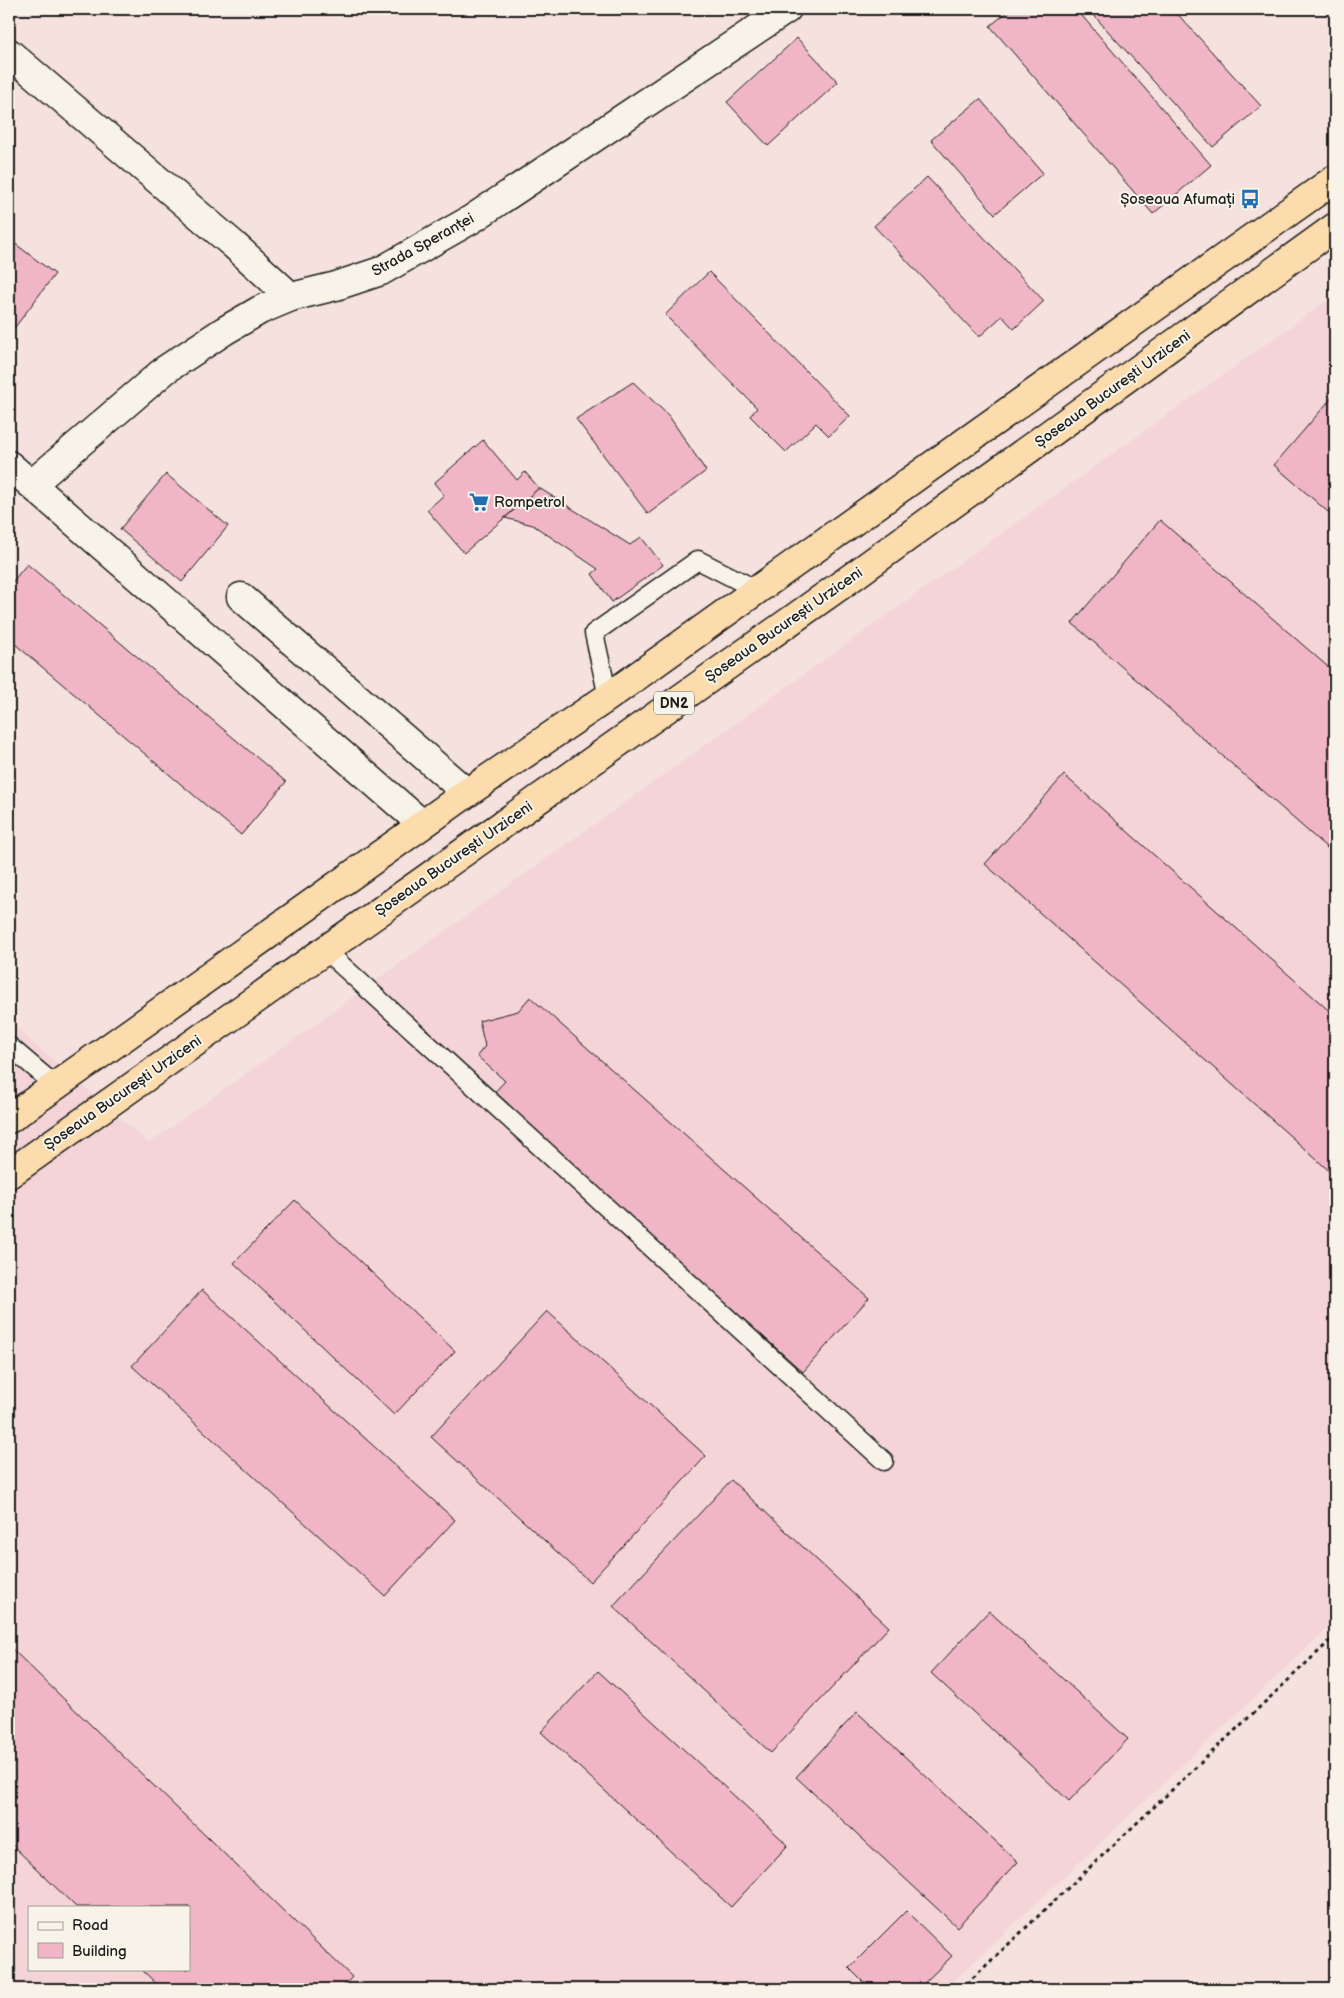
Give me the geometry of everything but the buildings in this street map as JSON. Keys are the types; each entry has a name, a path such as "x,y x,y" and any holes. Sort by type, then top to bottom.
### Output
{"highway":[{"name":"DN2","path":"9,1119 422,824 608,697 1335,179"},
{"name":"Șoseaua București Urziceni","path":"9,1174 848,580 1335,227"}],"street":[{"name":"Strada Speranței","path":"32,484 165,370 260,310 291,297 336,286 381,270 472,219 788,9"},
{"path":"9,53 234,245 291,297"},
{"path":"9,465 422,824"},
{"path":"241,597 467,793"}],"lane":[{"path":"608,697 594,633 698,560 756,590"},
{"path":"325,950 884,1461"},
{"path":"9,1046 56,1086"}],"path":[{"path":"961,1989 1335,1636"}],"shaded area":[{"path":"1335,295 1335,1621 945,1989 9,1989 9,1022 149,1143"}],"place":[{"name":"Șoseaua Afumați","path":"1250,199"},
{"name":"Rompetrol","path":"479,502"}]}
